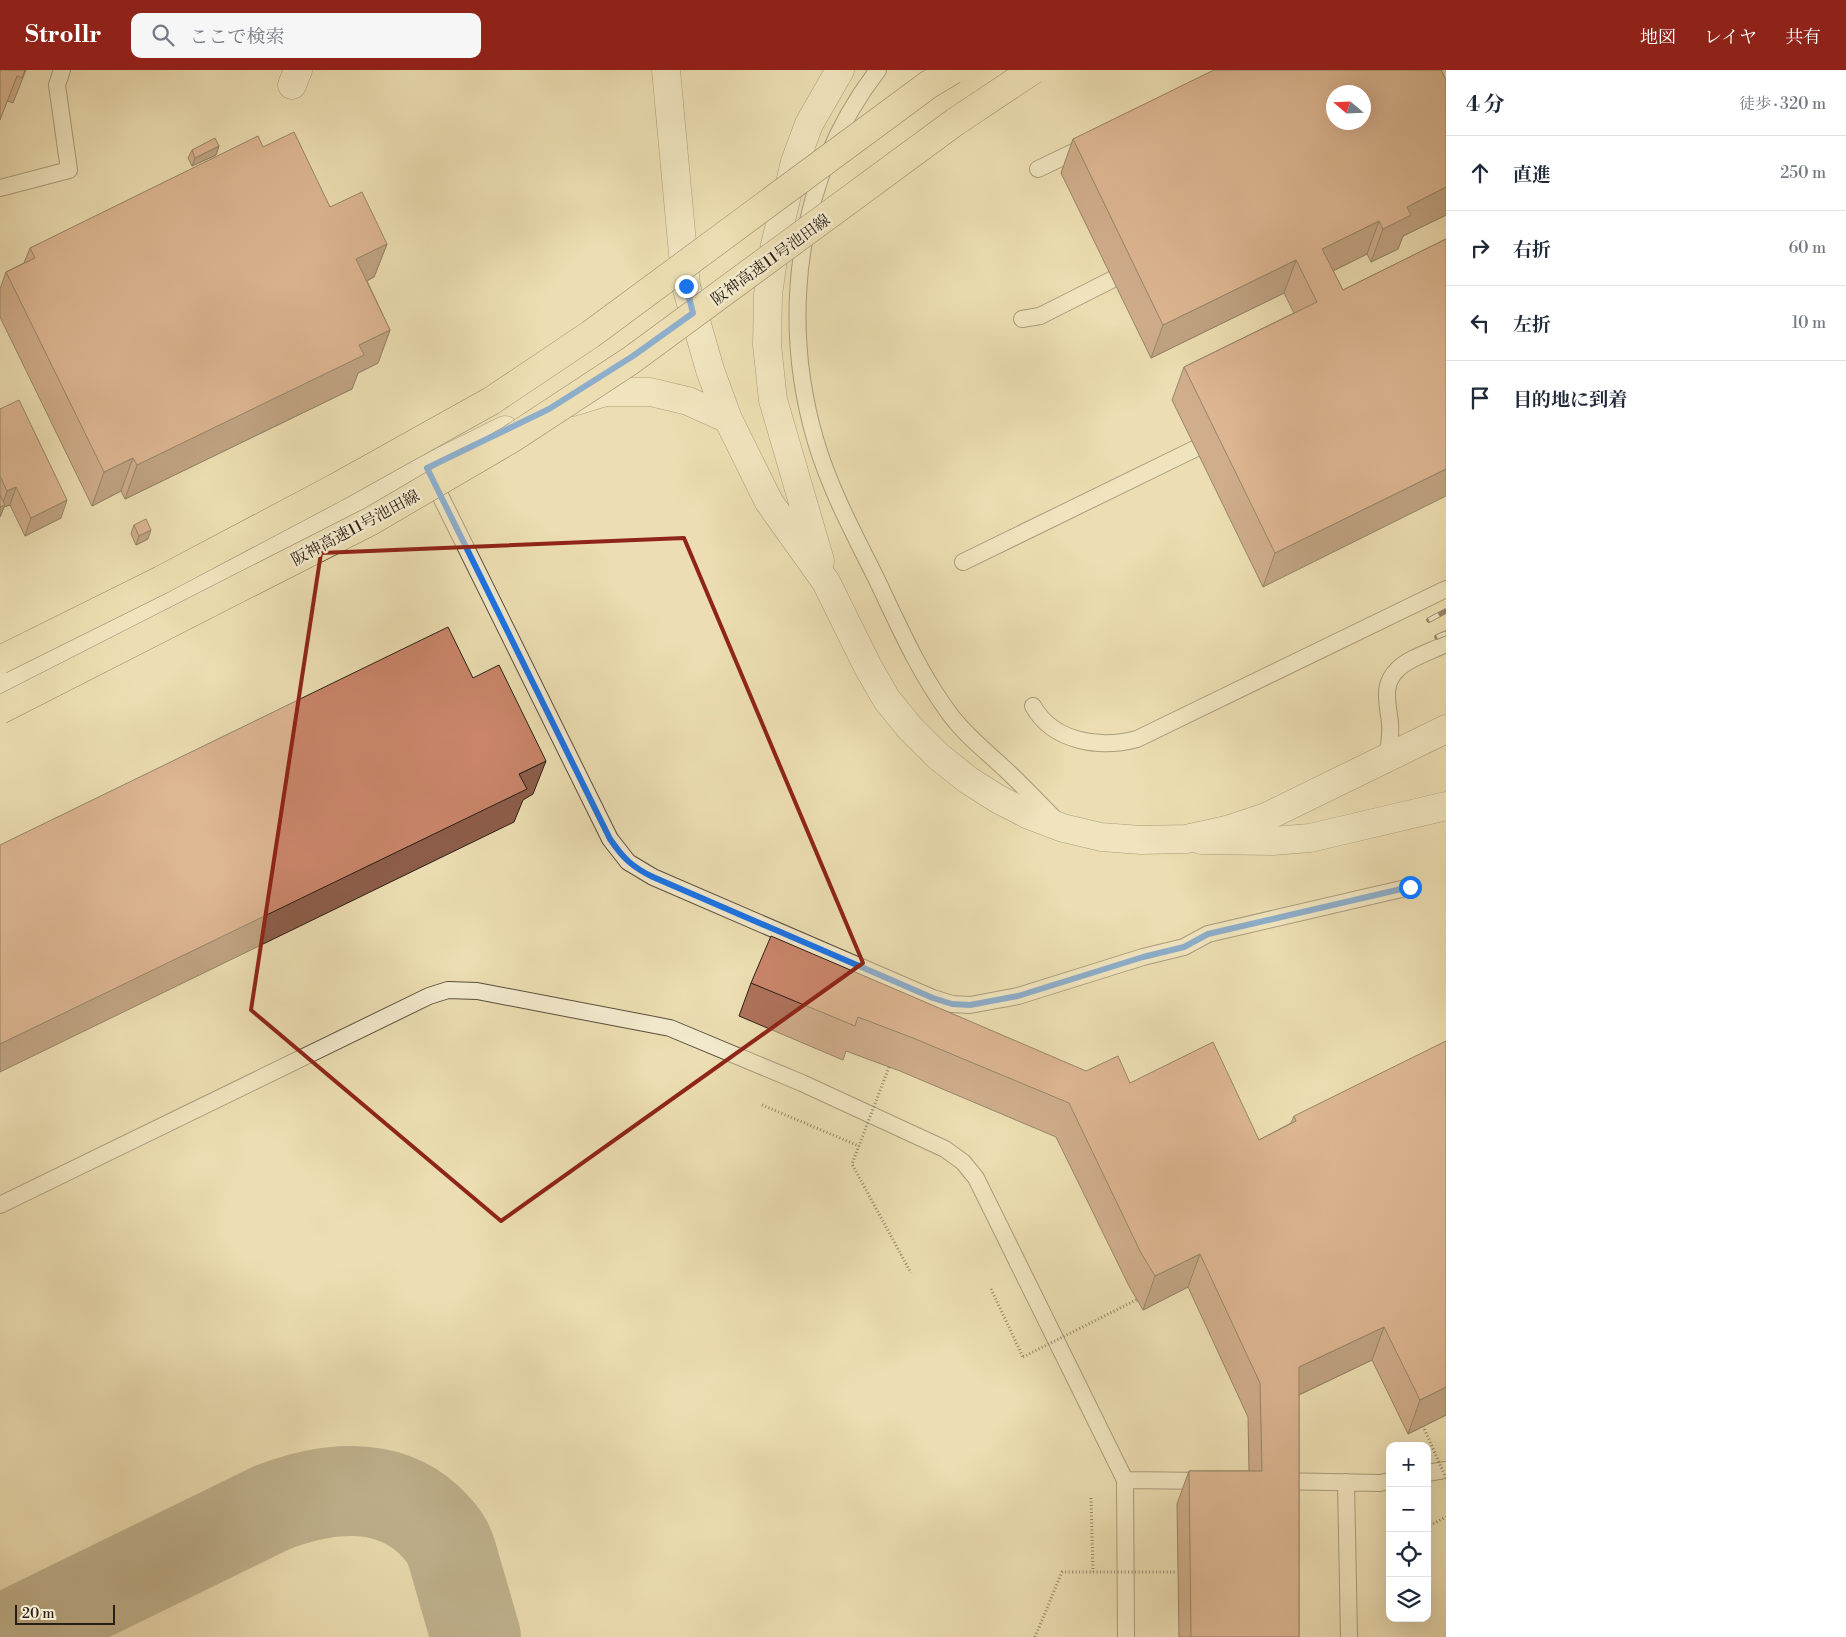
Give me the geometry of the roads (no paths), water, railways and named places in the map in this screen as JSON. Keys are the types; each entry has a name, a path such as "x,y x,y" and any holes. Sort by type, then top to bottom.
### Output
{"highway":[{"path":"0,660 161,580 326,493 491,401 591,334 920,91 953,70"},
{"name":"阪神高速11号池田線","path":"0,710 371,521 511,439 630,361 955,122 1033,70"}],"street":[{"path":"666,70 686,286 710,370 728,418 769,502 826,582 868,668 887,700 910,728 938,756 968,780 1006,803 1064,828 1101,837 1141,840 1272,841 1310,838 1446,806"},
{"path":"826,582 773,400 767,345 768,295 775,245 795,162 809,124 840,70"},
{"path":"0,681 549,409 633,356 693,313 775,245"},
{"path":"549,409 606,392 650,392 688,401 728,418"},
{"path":"1186,839 1227,830 1266,817 1446,729"}],"lane":[{"path":"0,188 69,170 57,85 62,70"},
{"path":"878,70 852,110 835,142 816,193 802,247 797,318 798,350 816,442 842,507 933,690 950,714 1064,828"},
{"path":"1038,169 1101,138"},
{"path":"1022,319 1040,316 1141,265"},
{"path":"963,562 1226,433"},
{"path":"427,468 610,839 628,862 639,870 933,998 952,1004 970,1005 1018,996 1143,957 1184,947 1208,934 1410,887"},
{"path":"1033,706 1039,717 1046,724 1072,738 1106,744 1122,743 1137,739 1446,589"},
{"path":"1388,758 1390,722 1386,695 1392,676 1398,668 1446,644"},
{"path":"0,1205 428,996 448,990 477,991 670,1028 802,1083 945,1149 963,1162 976,1178 1125,1480 1126,1637"},
{"path":"1431,1472 1446,1470"},
{"path":"1125,1480 1222,1481"},
{"path":"1260,1481 1386,1482"},
{"path":"1346,1482 1349,1637"}],"railway":[{"path":"1429,620 1446,611"},
{"path":"1437,637 1446,633"}]}
